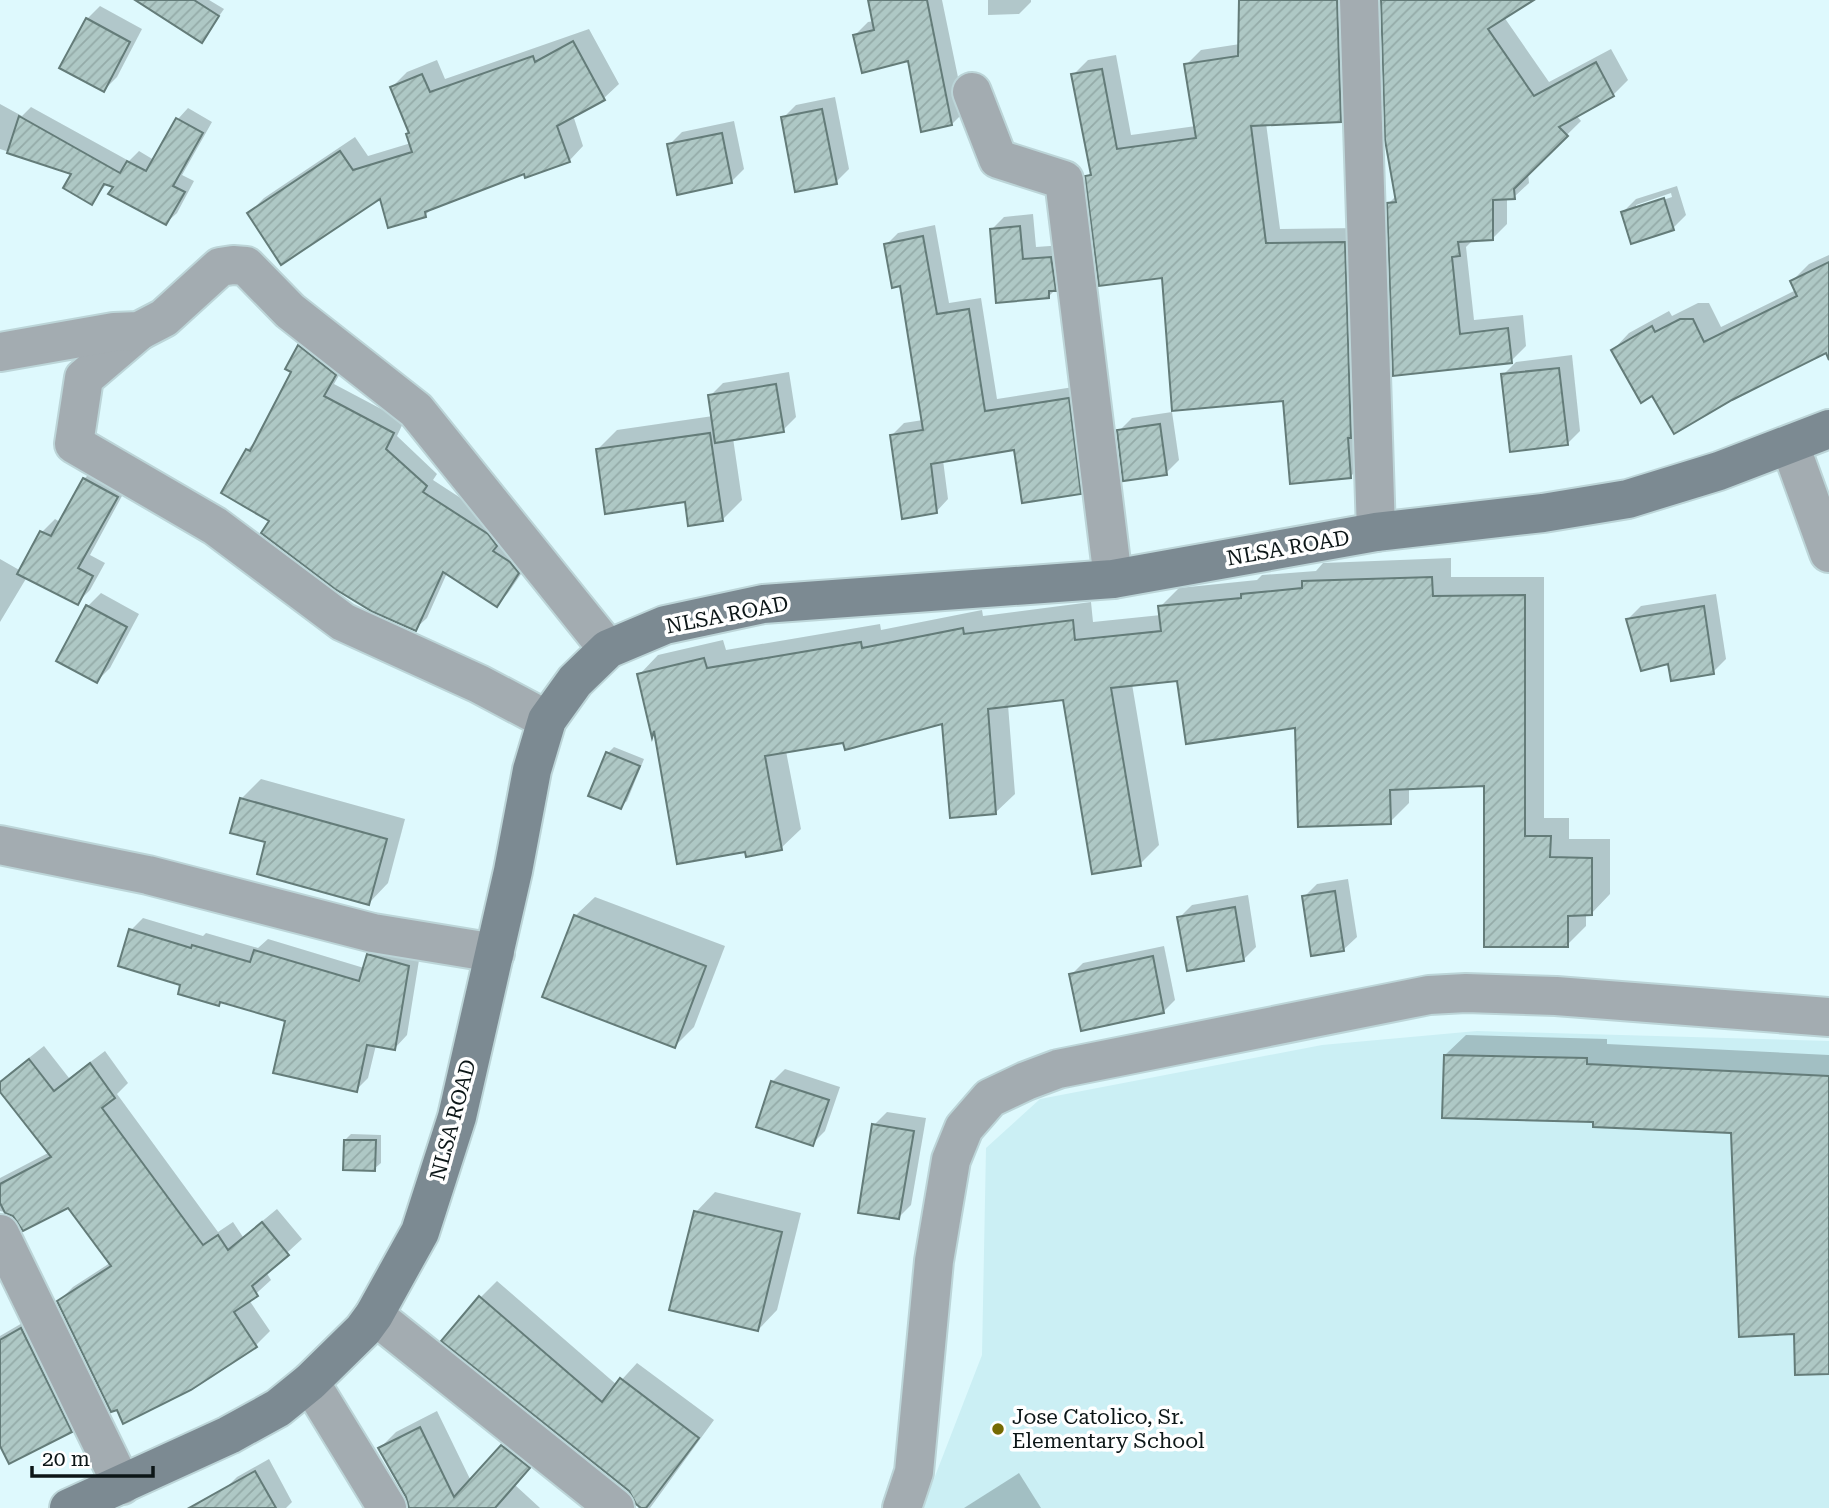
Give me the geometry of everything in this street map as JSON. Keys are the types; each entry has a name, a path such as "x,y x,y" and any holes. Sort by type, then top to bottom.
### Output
{"main road":[{"name":"NLSA ROAD","path":"69,1508 229,1435 278,1408 310,1382 363,1330 374,1315 420,1232 457,1117 513,871 532,770 547,720 575,681 608,649 665,625 763,604 1113,579 1376,532 1543,513 1628,499 1718,471 1829,429"}],"street":[{"path":"1359,0 1376,532"},
{"path":"972,92 998,159 1064,180 1113,579"},
{"path":"547,720 480,684 343,622 215,526 74,444 84,377 139,331 164,318 220,267 246,266 290,312 416,410 608,649"},
{"path":"0,352 114,332 139,331"},
{"path":"1790,445 1829,553"},
{"path":"0,845 148,875 373,933 495,953"},
{"path":"902,1508 914,1472 934,1261 951,1160 964,1128 990,1098 1058,1069 1429,995 1466,993 1556,996 1829,1017"},
{"path":"0,1234 121,1485"},
{"path":"374,1315 615,1508"},
{"path":"310,1382 387,1508"}],"shaded area":[{"path":"1477,1031 1829,1041 1829,1508 921,1508 982,1355 986,1148 1040,1099 1322,1045"}],"building":[{"path":"135,0 194,0 219,16 202,43"},
{"path":"868,0 927,0 952,125 921,132 908,61 862,73 853,35 874,30"},
{"path":"1239,0 1337,0 1341,122 1251,126 1266,243 1345,242 1351,478 1290,484 1283,401 1172,411 1162,278 1099,286 1085,176 1091,175 1071,74 1102,69 1117,149 1196,138 1184,64 1238,56"},
{"path":"1381,0 1534,0 1488,29 1534,96 1596,62 1614,96 1559,127 1568,136 1514,189 1515,199 1493,200 1493,240 1458,242 1460,256 1452,257 1460,334 1508,328 1512,363 1393,376 1387,203 1396,202 1385,140"},
{"path":"86,18 130,42 104,92 59,68"},
{"path":"573,41 605,100 557,126 570,162 525,178 524,174 425,212 426,217 388,228 380,199 281,265 247,213 340,151 353,170 412,152 406,134 409,133 390,87 422,74 430,92 533,56 535,62"},
{"path":"822,109 837,184 795,192 781,117"},
{"path":"19,116 120,173 127,161 146,171 176,118 203,133 173,186 185,192 166,225 108,194 113,187 104,184 92,205 63,188 71,174 7,153"},
{"path":"722,133 732,183 677,195 667,144"},
{"path":"1664,198 1674,230 1631,244 1621,212"},
{"path":"1020,226 1023,259 1051,257 1056,291 1049,291 1049,298 996,303 990,229"},
{"path":"923,236 937,314 969,309 985,411 1069,398 1081,494 1022,503 1014,450 931,464 937,513 902,519 890,435 923,430 900,286 892,288 884,244"},
{"path":"1829,262 1829,360 1826,353 1732,400 1674,434 1652,396 1641,403 1611,350 1652,326 1655,332 1680,319 1693,319 1704,342 1797,296 1790,281"},
{"path":"298,345 336,375 324,396 394,433 386,449 427,486 423,492 488,534 497,546 493,551 510,562 519,573 497,607 443,572 416,631 373,612 335,589 261,533 269,521 221,493 246,449 250,451 291,372 285,369"},
{"path":"1559,368 1568,445 1510,452 1501,374"},
{"path":"776,384 784,432 715,443 708,395"},
{"path":"1160,424 1167,475 1123,481 1117,430"},
{"path":"710,433 723,521 688,526 685,502 605,514 596,449"},
{"path":"83,478 118,497 78,568 93,576 78,605 17,574 40,531 51,536"},
{"path":"1432,577 1433,596 1525,595 1525,836 1551,836 1550,857 1592,858 1592,915 1568,916 1568,947 1484,947 1484,786 1390,790 1391,824 1298,827 1295,728 1186,744 1177,681 1111,688 1141,866 1092,874 1063,700 988,709 996,814 950,818 942,724 845,750 843,743 765,756 782,850 746,857 745,852 677,864 654,731 652,738 637,674 704,658 707,668 861,642 862,648 963,628 964,634 1073,620 1075,640 1161,631 1158,606 1241,598 1241,594 1302,588 1302,581"},
{"path":"86,605 127,627 97,683 56,661"},
{"path":"1704,606 1714,674 1671,681 1668,664 1641,671 1626,619"},
{"path":"606,752 640,766 621,809 588,796"},
{"path":"240,798 387,839 369,905 257,874 265,842 230,833"},
{"path":"1335,891 1344,951 1311,956 1302,896"},
{"path":"1235,907 1244,961 1187,971 1177,917"},
{"path":"574,915 706,966 675,1048 542,997"},
{"path":"129,929 250,962 254,950 359,981 367,954 409,966 395,1050 367,1045 357,1092 273,1073 285,1021 220,1002 219,1006 178,994 180,985 118,966"},
{"path":"1153,956 1164,1013 1081,1031 1069,974"},
{"path":"1444,1055 1587,1058 1587,1064 1829,1076 1829,1374 1795,1375 1794,1334 1739,1337 1731,1133 1593,1127 1593,1122 1442,1118"},
{"path":"29,1059 54,1091 90,1063 115,1098 102,1108 203,1245 218,1235 228,1250 262,1222 289,1255 252,1286 258,1296 234,1312 257,1347 191,1390 123,1424 117,1410 111,1412 57,1301 111,1266 68,1208 23,1231 13,1216 5,1213 0,1203 0,1184 51,1157 0,1092 0,1082"},
{"path":"771,1081 829,1100 813,1146 756,1127"},
{"path":"872,1124 914,1131 899,1219 858,1213"},
{"path":"344,1140 376,1140 375,1171 343,1170"},
{"path":"694,1211 782,1232 758,1331 669,1310"},
{"path":"479,1296 602,1402 620,1378 699,1438 646,1508 636,1504 629,1491 441,1341"},
{"path":"21,1328 72,1432 9,1464 0,1446 0,1340"},
{"path":"420,1427 454,1497 501,1445 530,1468 495,1508 409,1508 406,1497 378,1448"},
{"path":"255,1471 276,1508 189,1508"}],"place":[{"name":"Jose Catolico, Sr. Elementary School","path":"998,1429"}]}
